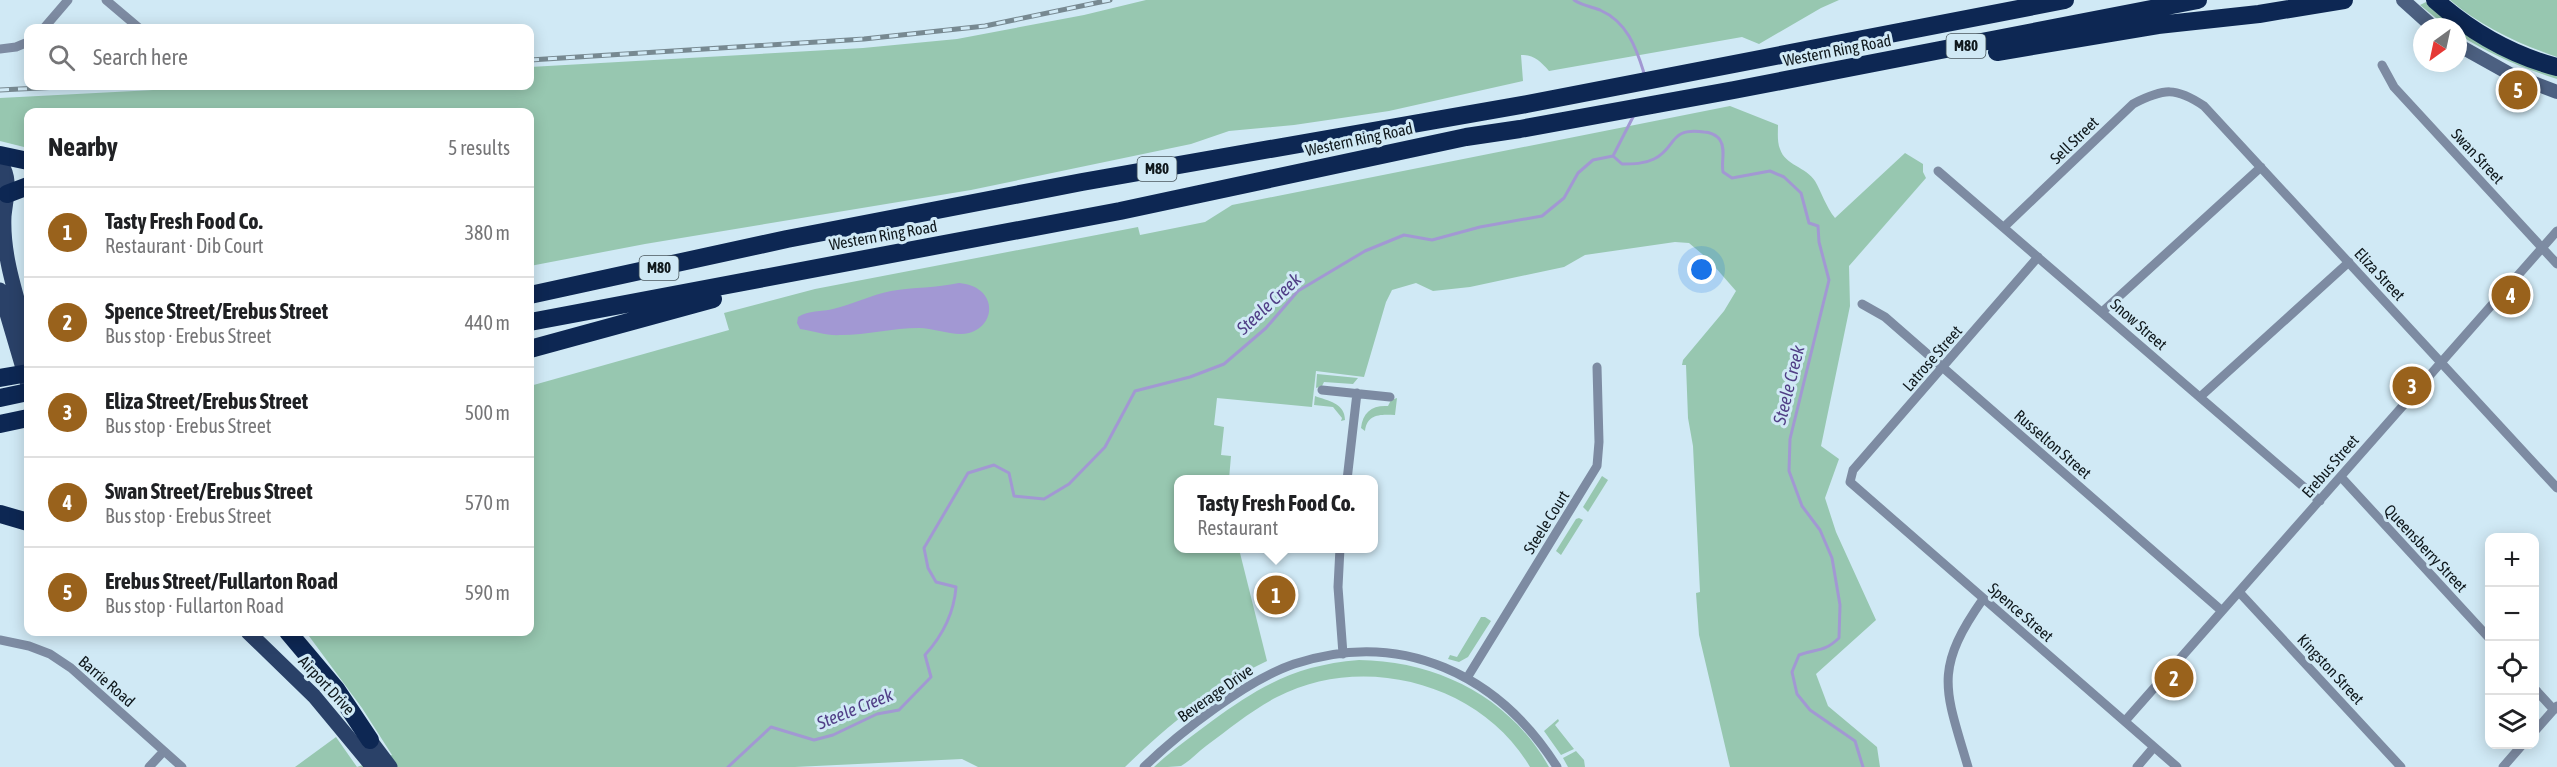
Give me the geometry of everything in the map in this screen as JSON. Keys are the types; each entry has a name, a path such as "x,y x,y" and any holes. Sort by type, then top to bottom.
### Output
{"highway":[{"path":"1741,63 2009,0"},
{"name":"Western Ring Road","path":"534,294 788,239 1082,182 1527,104 2065,0"},
{"name":"Western Ring Road","path":"534,321 1120,211 1389,152 1734,90 2198,0"},
{"path":"1734,90 1888,70 2097,34 2259,14 2344,0"},
{"path":"2435,0 2452,15 2502,47 2557,67"},
{"path":"0,155 24,160"},
{"path":"5,197 24,188"},
{"path":"534,349 692,303 1120,211"},
{"path":"534,283 708,248 788,239"},
{"path":"0,378 24,375"},
{"path":"0,398 24,393"},
{"path":"0,424 24,419"},
{"path":"0,514 24,521"},
{"path":"291,636 336,689 377,758"}],"main road":[{"path":"2403,0 2423,18"},
{"path":"2467,50 2510,74 2557,92"},
{"path":"0,162 8,180 4,230 6,254 24,346"},
{"path":"0,290 24,346"},
{"name":"Airport Drive","path":"252,636 377,758"},
{"name":"Airport Drive","path":"280,636 331,690 377,758"}],"street":[{"path":"47,24 68,0"},
{"path":"106,0 134,24"},
{"path":"0,49 24,44"},
{"name":"Swan Street","path":"2382,65 2394,87 2557,264"},
{"name":"Eliza Street","path":"2173,91 2187,95 2204,106 2557,488"},
{"name":"Sell Street","path":"2004,227 2133,104 2153,93 2173,91"},
{"path":"2102,312 2261,166"},
{"name":"Snow Street","path":"1938,171 2320,501"},
{"name":"Erebus Street","path":"2125,721 2557,231"},
{"name":"Latrose Street","path":"1850,478 1853,470 2038,257"},
{"path":"2200,397 2349,262"},
{"name":"Russelton Street","path":"1862,304 1885,317 2222,611"},
{"name":"Steele Court","path":"1467,678 1597,466 1599,442 1597,367"},
{"path":"1323,390 1390,397"},
{"path":"1348,475 1357,393"},
{"name":"Queensberry Street","path":"2341,477 2485,634"},
{"name":"Spence Street","path":"1850,478 1851,485 2177,767"},
{"path":"1340,553 1338,603 1343,654"},
{"name":"Kingston Street","path":"2239,592 2400,767"},
{"path":"1968,767 1949,702 1947,680 1954,646 1964,626 1983,599"},
{"name":"Barrie Road","path":"0,640 29,646 50,654 71,668 182,767"},
{"name":"Beverage Drive","path":"1144,767 1179,737 1253,684 1295,664 1343,654 1364,653 1408,657 1428,662 1467,678 1484,688 1516,713 1544,746 1557,767"},
{"path":"2539,692 2556,708 2539,727"},
{"path":"2137,767 2154,747"},
{"path":"2503,767 2519,749"},
{"path":"149,767 164,751"}],"green space":[{"path":"1146,0 1839,0 1759,44 1742,37 1549,71 1537,59 1521,55 1523,81 1389,111 1294,125 1229,131 1191,144 971,190 645,244 534,265 534,108 24,108 24,147 0,141 0,98 153,90 534,90 534,67 863,48 957,39 1084,15"},
{"path":"2450,0 2557,0 2557,57 2501,33 2462,10"},
{"path":"2426,2 2430,7 2451,18 2436,18 2420,5"},
{"path":"2467,27 2557,74 2557,79 2506,60 2467,39"},
{"path":"1730,106 1778,125 1778,143 1786,159 1811,176 1835,218 1905,153 1923,164 1926,178 1849,266 1850,306 1821,446 1839,459 1825,498 1836,532 1876,620 1816,674 1828,706 1877,747 1880,767 1730,767 1699,635 1696,593 1700,592 1693,446 1688,418 1686,365 1682,365 1683,360 1724,311 1736,291 1708,259 1689,243 1675,242 1585,255 1564,267 1470,287 1433,291 1416,283 1392,290 1386,302 1364,377 1316,371 1312,407 1217,398 1214,425 1224,427 1221,455 1231,456 1229,475 1174,475 1174,553 1240,553 1267,661 1229,682 1192,708 1125,767 978,767 962,759 795,767 357,767 392,755 362,708 309,636 534,636 534,385 729,330 724,313 815,289 1138,227 1140,235 1205,222 1232,205"},
{"path":"1317,374 1358,378 1353,384 1324,382 1322,386 1316,388"},
{"path":"1315,396 1339,406 1345,420 1341,421 1342,418 1333,407 1314,405"},
{"path":"1397,398 1395,415 1375,416 1368,421 1365,431 1361,428 1369,411 1373,408 1388,406 1391,400"},
{"path":"1602,476 1608,480 1588,512 1583,507"},
{"path":"1576,519 1583,520 1561,555 1556,551"},
{"path":"1481,617 1491,621 1468,657 1459,662 1448,659 1450,655 1457,657"},
{"path":"1359,660 1416,667 1469,688 1514,721 1533,742 1549,767 1530,767 1509,738 1482,714 1451,696 1417,684 1382,677 1346,677 1311,684 1277,697 1241,720 1181,766 1154,767 1212,721 1264,687 1298,672"},
{"path":"1558,719 1555,725 1574,749 1561,755 1544,731"},
{"path":"336,737 357,767 295,767"},
{"path":"1576,751 1584,760 1585,767 1568,767 1563,758"}],"shaded area":[{"path":"959,283 981,291 987,298 989,306 989,314 985,322 978,329 969,333 957,334 919,328 836,335 800,329 797,323 798,317 806,313 833,309 884,293"}],"waterway":[{"name":"Steele Creek","path":"1574,0 1609,15 1624,28 1634,45 1644,73"},
{"name":"Steele Creek","path":"1634,115 1613,156 1622,164 1642,163 1654,159 1678,135 1692,131 1710,133 1722,144 1723,172 1732,178 1770,171 1784,177 1801,193 1809,223 1818,226 1819,242 1829,280 1790,439 1789,471 1802,506 1820,530 1832,558 1840,605 1839,638 1824,648 1799,655 1792,672 1797,694 1810,710 1855,741 1863,767"},
{"name":"Steele Creek","path":"728,767 771,727 814,740 833,735 877,714 899,710 931,677 925,655 946,624 953,606 956,587 936,582 928,568 924,548 968,473 994,465 1009,473 1014,496 1044,499 1069,484 1105,447 1135,391 1190,377 1224,364 1266,328 1298,291 1365,251 1404,235 1432,240 1480,227 1542,216 1564,198 1578,173 1593,160 1613,156"}],"railway":[{"path":"534,60 864,39 985,26 1110,0"},
{"path":"0,90 24,89"}],"place":[{"name":"Erebus Street/Fullarton Road","path":"2518,90"},
{"name":"Swan Street/Erebus Street","path":"2511,295"},
{"name":"Eliza Street/Erebus Street","path":"2412,386"},
{"name":"Tasty Fresh Food Co.","path":"1276,595"},
{"name":"Spence Street/Erebus Street","path":"2174,678"}]}
